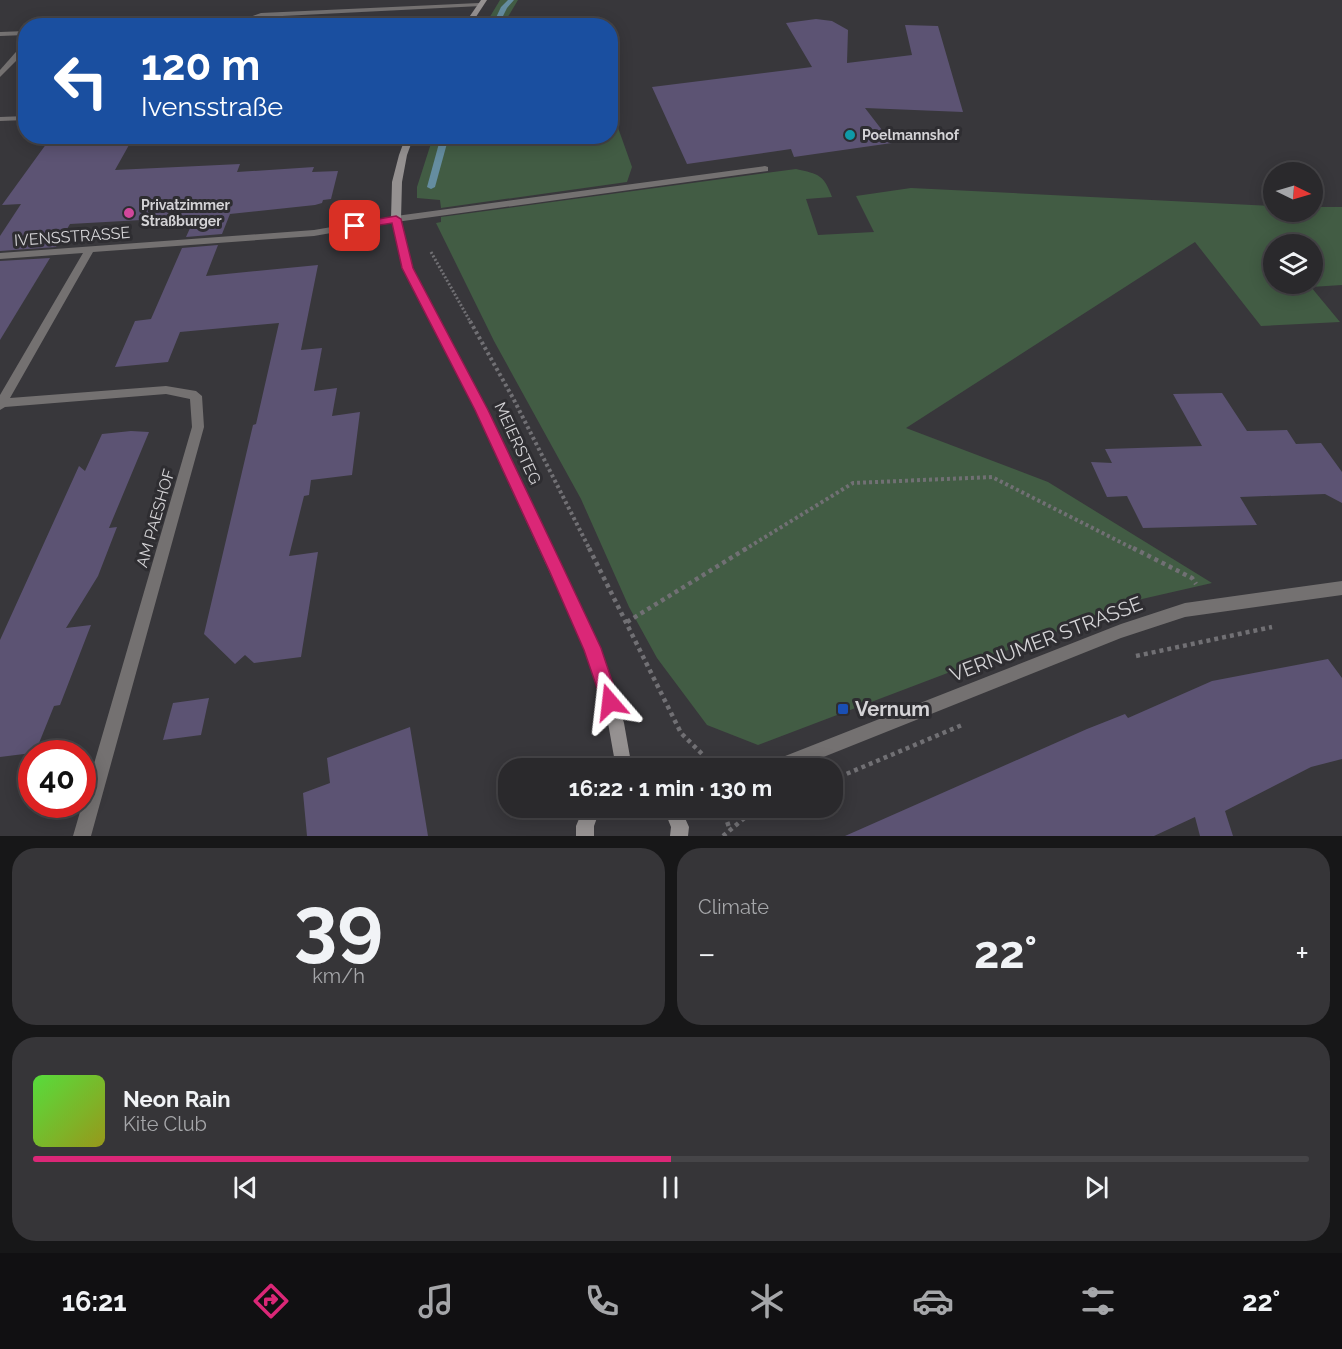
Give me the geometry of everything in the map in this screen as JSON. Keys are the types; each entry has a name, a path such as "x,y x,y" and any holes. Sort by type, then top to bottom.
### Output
{"street":[{"path":"254,18 261,15 482,3"},
{"path":"472,18 482,3"},
{"path":"0,34 18,33"},
{"path":"0,75 18,55"},
{"path":"0,119 18,118"},
{"name":"MEIERSTEG","path":"407,144 397,182 396,219 408,268 481,410 592,648 616,723 622,758"},
{"name":"IVENSSTRASSE","path":"0,256 314,233 396,219 765,169"},
{"path":"0,404 90,249"},
{"name":"AM PAESHOF","path":"0,404 166,390 195,396 198,427 82,836"},
{"name":"VERNUMER STRASSE","path":"799,758 1121,631 1185,610 1342,588"},
{"path":"585,836 585,826 588,818"},
{"path":"677,818 680,827 679,836"}],"path":[{"path":"429,244 431,253 513,398 681,733 704,758"},
{"path":"627,622 853,483 992,477 1192,578 1231,635"},
{"path":"1129,657 1275,626"},
{"path":"843,775 964,724"},
{"path":"726,818 730,830"},
{"path":"723,836 744,818"}],"green space":[{"path":"500,0 518,0 507,18 489,18"},
{"path":"618,128 632,167 627,182 441,208 440,200 417,198 417,187 431,144 618,144"},
{"path":"796,169 820,177 832,197 806,199 818,235 874,232 856,196 911,188 1263,206 1263,222 1323,222 1323,207 1342,207 1342,285 1323,286 1323,234 1263,234 1263,294 1317,294 1340,322 1261,326 1195,242 906,428 1048,482 1212,583 1142,599 758,745 707,725 657,658 629,607 581,499 494,341 436,223 441,222 441,217"}],"building":[{"path":"816,19 832,21 848,30 847,63 912,55 905,25 938,26 963,112 865,108 892,143 794,157 791,149 687,164 652,87 812,67 786,23"},
{"path":"46,144 130,144 115,170 240,164 237,172 314,167 312,172 338,171 331,199 323,200 322,203 315,205 230,214 222,234 186,237 195,217 70,224 56,247 0,251 0,236 21,204 2,205"},
{"path":"218,245 206,276 318,265 301,350 322,348 314,391 337,388 332,416 360,412 352,475 311,480 309,495 304,496 289,556 318,552 301,657 254,663 245,655 235,664 204,634 279,323 180,332 168,362 115,367 135,321 151,319 182,248"},
{"path":"50,258 0,340 0,261"},
{"path":"1222,393 1247,431 1287,430 1296,444 1321,443 1342,472 1342,503 1325,494 1240,497 1257,525 1143,528 1127,496 1107,497 1091,462 1112,463 1105,449 1202,446 1173,394"},
{"path":"149,432 109,528 117,527 98,576 66,628 91,625 60,705 54,706 40,740 18,740 18,755 0,757 0,640 79,466 85,471 102,434"},
{"path":"1328,659 1342,678 1342,759 1311,767 1225,811 1233,836 1200,836 1195,817 1154,836 845,836 1087,729 1125,714 1128,718 1212,681"},
{"path":"209,698 201,735 163,740 173,703"},
{"path":"410,727 428,836 307,836 303,793 330,783 327,758"}],"waterway":[{"path":"499,18 504,7 511,0"},
{"path":"431,187 443,144"}],"place":[{"name":"Poelmannshof","path":"850,135"},
{"name":"Privatzimmer Straßburger","path":"129,213"},
{"name":"Vernum","path":"843,709"}],"route":[{"path":"355,226 396,219 408,268 481,410 586,634 610,702"}]}
